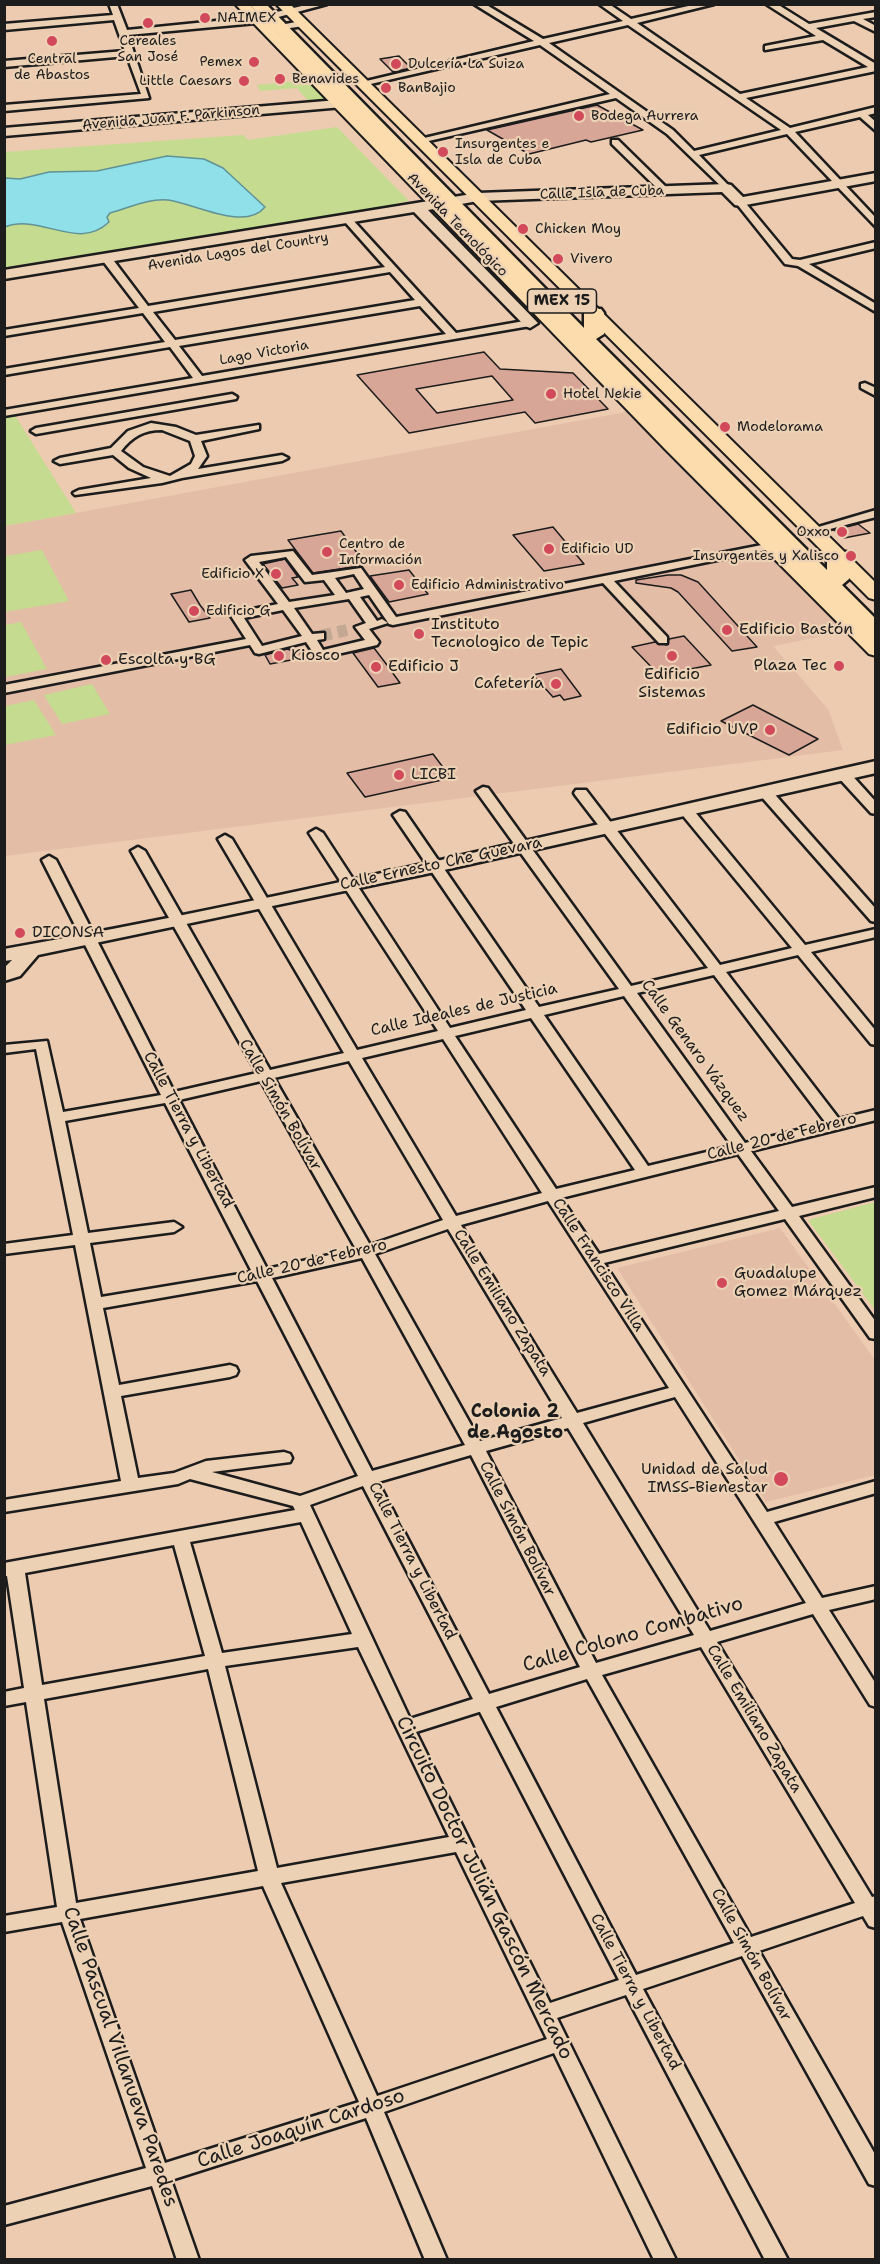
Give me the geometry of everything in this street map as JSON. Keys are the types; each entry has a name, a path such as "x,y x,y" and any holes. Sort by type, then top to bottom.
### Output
{"highway":[{"name":"Avenida Tecnológico","path":"275,16 387,140 462,207 838,568 876,616"},
{"name":"Avenida Tecnológico","path":"275,16 414,143 498,260 543,296 876,632"},
{"path":"354,120 387,140"},
{"path":"402,122 414,143"},
{"path":"518,288 543,296"},
{"path":"594,313 594,334"},
{"path":"717,491 751,506"}],"main road":[{"name":"Avenida Tecnológico","path":"241,4 275,16 362,83 402,122"},
{"name":"Avenida Tecnológico","path":"275,16 338,104 354,120 594,313 811,531 838,568 876,594"},
{"name":"Avenida Tecnológico","path":"498,260 518,288 876,650"}],"street":[{"path":"4,108 146,96 113,4"},
{"path":"125,37 275,16 323,4"},
{"path":"478,4 543,44 670,132 740,202 789,262 800,262 875,246"},
{"path":"603,4 633,22 789,131 876,224"},
{"path":"362,83 543,44 710,4"},
{"path":"770,4 875,68"},
{"path":"807,27 876,14"},
{"path":"4,27 117,17"},
{"path":"855,18 876,30"},
{"path":"768,48 823,37"},
{"path":"4,64 130,53"},
{"path":"741,96 875,68"},
{"path":"414,143 617,95"},
{"name":"Avenida Juan F. Parkinson","path":"4,132 338,104"},
{"path":"693,154 876,110"},
{"path":"861,113 876,128"},
{"path":"615,142 664,190"},
{"path":"740,202 876,177"},
{"name":"Calle Isla de Cuba","path":"462,207 664,190 726,188"},
{"name":"Avenida Lagos del Country","path":"4,290 117,272 354,226 418,208 462,207"},
{"name":"Avenida Lagos del Country","path":"4,275 354,226 429,220 462,207"},
{"name":"Avenida Tecnológico","path":"418,208 530,323"},
{"path":"354,226 453,336"},
{"path":"108,259 200,380"},
{"path":"800,262 874,308"},
{"path":"4,333 392,269"},
{"path":"4,372 423,302"},
{"name":"Lago Victoria","path":"4,414 530,323"},
{"path":"870,384 876,393"},
{"path":"129,392 152,427"},
{"path":"110,395 135,430"},
{"path":"36,431 232,397"},
{"path":"60,461 115,451 125,436 135,430 152,427 173,429 195,439 255,428"},
{"path":"115,451 128,463 167,478 188,472 201,456 195,439"},
{"path":"79,493 282,458"},
{"path":"811,531 876,513"},
{"path":"347,630 772,546"},
{"path":"361,627 373,642 320,654 315,637 286,606 251,560 289,552 309,579 357,570 393,621"},
{"path":"327,576 374,625"},
{"path":"606,579 663,640"},
{"path":"315,637 260,650 237,616 372,591"},
{"path":"4,689 253,641"},
{"name":"Calle Ernesto Che Guevara","path":"4,955 30,952 435,866 876,767"},
{"path":"843,774 876,810"},
{"name":"Calle Genaro Vázquez","path":"483,791 876,1334"},
{"path":"765,792 876,918"},
{"path":"581,793 835,1124"},
{"path":"685,809 876,1041"},
{"path":"400,815 537,1011 644,1172"},
{"name":"Calle Francisco Villa","path":"316,833 596,1260 677,1391 763,1519 876,1700"},
{"name":"Calle Emiliano Zapata","path":"225,839 452,1222 705,1639 873,1910"},
{"name":"Calle Simón Bolívar","path":"138,851 175,921 366,1252 475,1447 590,1669 876,2177"},
{"name":"Calle Tierra y Libertad","path":"49,860 88,940 631,1985 777,2259"},
{"name":"Calle Ideales de Justicia","path":"59,1117 171,1097 717,968 876,933"},
{"path":"4,975 14,972 30,952"},
{"path":"4,1049 42,1044 59,1117 131,1486"},
{"name":"Calle 20 de Febrero","path":"94,1304 264,1275 366,1252 452,1222 552,1195 876,1115"},
{"path":"596,1260 790,1215 876,1192"},
{"path":"4,1249 174,1227"},
{"path":"112,1392 230,1371"},
{"path":"10,1569 180,1537 302,1509 369,1478 677,1391"},
{"path":"4,1506 131,1486 183,1475 206,1467 284,1458"},
{"path":"183,1475 302,1509"},
{"path":"763,1519 876,1487"},
{"name":"Circuito Doctor Julián Gascón Mercado","path":"302,1509 405,1728 665,2259"},
{"path":"180,1537 215,1661 270,1879 372,2107 436,2259"},
{"name":"Calle Pascual Villanueva Paredes","path":"10,1569 35,1694 68,1912 188,2259"},
{"name":"Calle Colono Combativo","path":"405,1728 590,1669 705,1639 816,1605 876,1592"},
{"path":"4,1699 215,1661 364,1639"},
{"path":"4,1924 270,1879 461,1843"},
{"path":"546,2013 746,1947 873,1910"},
{"name":"Calle Joaquín Cardoso","path":"4,2216 160,2174 372,2107 559,2043"}],"shaded area":[{"name":"Instituto Tecnologico de Tepic","path":"626,412 844,632 773,646 828,709 843,750 5,856 5,526"},
{"path":"780,1228 875,1360 875,1475 766,1502 617,1268"}],"green space":[{"path":"308,80 328,101 309,102 297,88 260,91 257,85"},
{"path":"337,127 409,201 397,203 398,206 5,267 5,152 243,135 248,140"},
{"path":"11,409 76,513 5,526 5,410"},
{"path":"42,550 69,601 5,612 5,556"},
{"path":"21,622 47,669 5,677 5,625"},
{"path":"92,684 110,714 62,724 44,695"},
{"path":"34,700 56,735 5,745 5,706"},
{"path":"876,1202 875,1310 808,1220"}],"water":[{"path":"167,156 204,159 223,168 265,207 256,214 232,217 179,202 161,200 110,213 107,217 109,222 97,230 85,233 19,224 5,227 5,178 20,179 49,172 97,171"}],"building":[{"name":"Dulcería La Suiza","path":"399,56 411,68 393,72 380,59"},
{"name":"Bodega Aurrera","path":"597,105 643,130 591,142 586,140 529,154 487,130"},
{"name":"Hotel Nekie","path":"484,352 500,369 573,373 608,409 535,423 525,412 409,433 357,375","holes":["492,376 513,400 437,413 416,389"]},
{"name":"Oxxo","path":"858,524 870,533 844,538 834,530"},
{"name":"Edificio UD","path":"553,527 584,564 544,571 513,535"},
{"name":"Centro de Información","path":"341,531 366,565 313,573 288,540"},
{"name":"Edificio X","path":"285,559 298,577 292,578 298,585 282,588 263,564"},
{"name":"Edificio Administrativo","path":"409,570 428,594 389,602 370,576"},
{"name":"Edificio Bastón","path":"681,575 698,582 757,647 732,651 678,592 671,588 636,583 636,580"},
{"name":"Edificio G","path":"191,590 210,618 189,622 171,594"},
{"name":"Edificio Sistemas","path":"684,636 711,665 659,675 632,647 655,642 667,645 669,639"},
{"name":"Edificio J","path":"374,648 400,683 378,687 353,653"},
{"name":"Kiosco","path":"287,649 312,656 270,664 265,655"},
{"name":"Cafetería","path":"561,669 581,696 564,700 560,695 553,697 533,675"},
{"name":"Edificio UVP","path":"753,705 818,739 789,755 721,721"},
{"name":"LICBI","path":"433,754 451,778 365,797 347,773"}],"tunnel":[{"path":"320,636 347,630"}],"place":[{"name":"NAIMEX","path":"205,18"},
{"name":"Cereales San José","path":"148,23"},
{"name":"Central de Abastos","path":"52,41"},
{"name":"Pemex","path":"254,62"},
{"name":"Dulcería La Suiza","path":"396,64"},
{"name":"Benavides","path":"280,79"},
{"name":"Little Caesars","path":"244,81"},
{"name":"BanBajio","path":"386,88"},
{"name":"Bodega Aurrera","path":"579,116"},
{"name":"Insurgentes e Isla de Cuba","path":"443,152"},
{"name":"Chicken Moy","path":"523,229"},
{"name":"Vivero","path":"558,259"},
{"name":"Hotel Nekie","path":"551,394"},
{"name":"Modelorama","path":"725,427"},
{"name":"Oxxo","path":"842,532"},
{"name":"Edificio UD","path":"549,549"},
{"name":"Centro de Información","path":"327,552"},
{"name":"Insurgentes y Xalisco","path":"851,556"},
{"name":"Edificio X","path":"276,574"},
{"name":"Edificio Administrativo","path":"399,585"},
{"name":"Edificio G","path":"194,611"},
{"name":"Edificio Bastón","path":"727,630"},
{"name":"Instituto Tecnologico de Tepic","path":"419,634"},
{"name":"Kiosco","path":"279,656"},
{"name":"Edificio Sistemas","path":"672,656"},
{"name":"Escolta y BG","path":"106,660"},
{"name":"Plaza Tec","path":"839,666"},
{"name":"Edificio J","path":"376,667"},
{"name":"Cafetería","path":"556,684"},
{"name":"Edificio UVP","path":"770,730"},
{"name":"LICBI","path":"399,775"},
{"name":"DICONSA","path":"20,933"},
{"name":"Guadalupe Gomez Márquez","path":"722,1283"},
{"name":"Unidad de Salud IMSS-Bienestar","path":"781,1479"}],"district":[{"name":"Colonia 2 de Agosto","path":"515,1422"}]}
